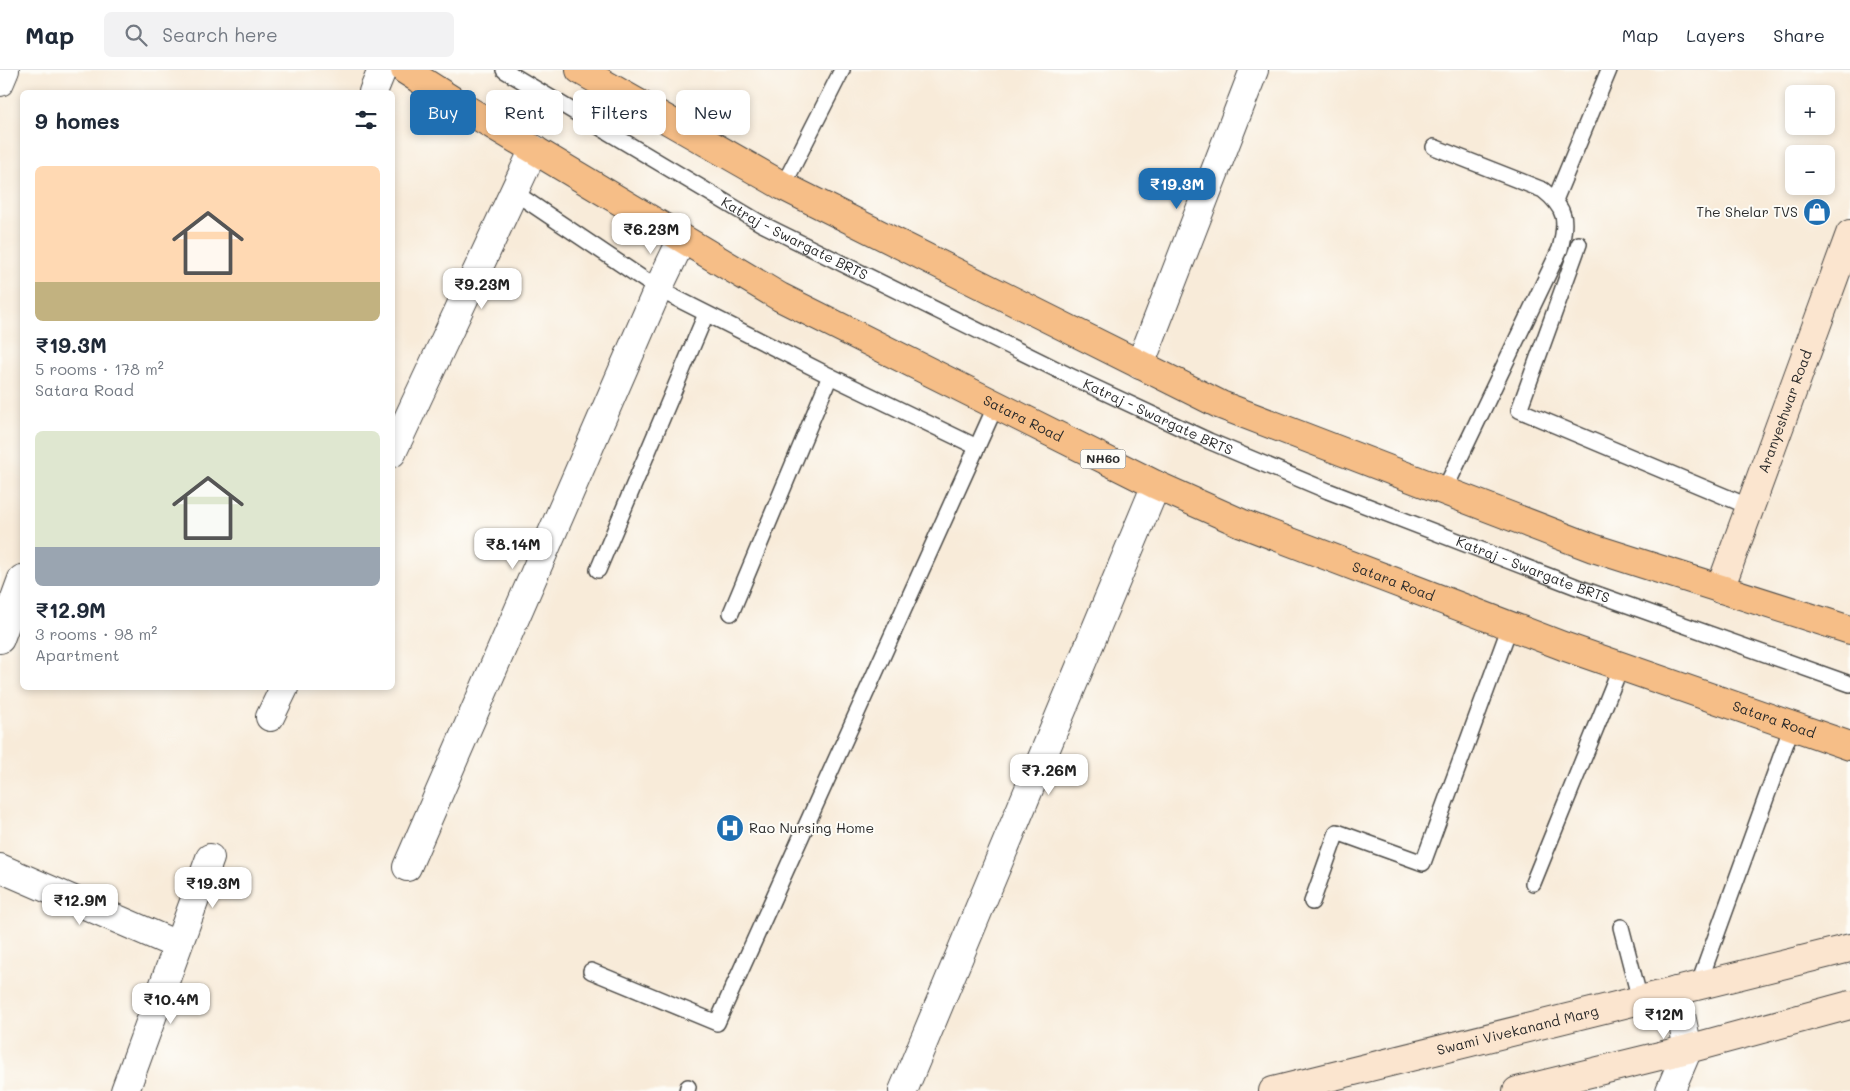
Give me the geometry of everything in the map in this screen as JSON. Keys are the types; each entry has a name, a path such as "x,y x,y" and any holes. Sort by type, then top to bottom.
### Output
{"highway":[{"name":"Satara Road","path":"404,70 682,239 780,296 1156,485 1241,523 1510,626 1850,746"},
{"path":"580,70 783,186 1222,405 1593,548 1850,630"}],"main road":[{"name":"Aranyeshwar Road","path":"1720,589 1850,234"},
{"name":"Swami Vivekanand Marg","path":"1272,1091 1850,948"},
{"path":"1517,1091 1850,1005"}],"street":[{"path":"0,82 5,70"},
{"path":"374,90 382,70"},
{"path":"1140,365 1254,70"},
{"path":"395,447 534,149"},
{"path":"407,867 658,289 682,239"},
{"path":"903,1091 1156,485"},
{"path":"0,639 20,584"},
{"path":"270,718 283,690"},
{"path":"125,1091 210,858"},
{"path":"0,868 177,945"},
{"path":"1670,1091 1688,1048 1687,988"}],"lane":[{"name":"Katraj - Swargate BRTS","path":"504,70 762,224 1072,377 1209,441 1328,491 1568,584 1850,684"},
{"path":"783,186 842,70"},
{"path":"1555,200 1609,70"},
{"path":"1434,148 1543,190 1555,200 1563,212 1565,228 1560,249 1444,491"},
{"path":"514,192 658,289 830,376 977,447"},
{"path":"1580,244 1519,410 1750,507"},
{"path":"598,570 706,314"},
{"path":"731,613 830,376"},
{"path":"591,971 717,1023 996,405"},
{"path":"1312,902 1337,832 1423,863 1510,626"},
{"path":"1533,884 1621,666"},
{"path":"1687,988 1792,726"},
{"path":"1621,927 1640,1000"}],"place":[{"name":"The Shelar TVS","path":"1817,212"},
{"name":"Rao Nursing Home","path":"730,828"}]}
